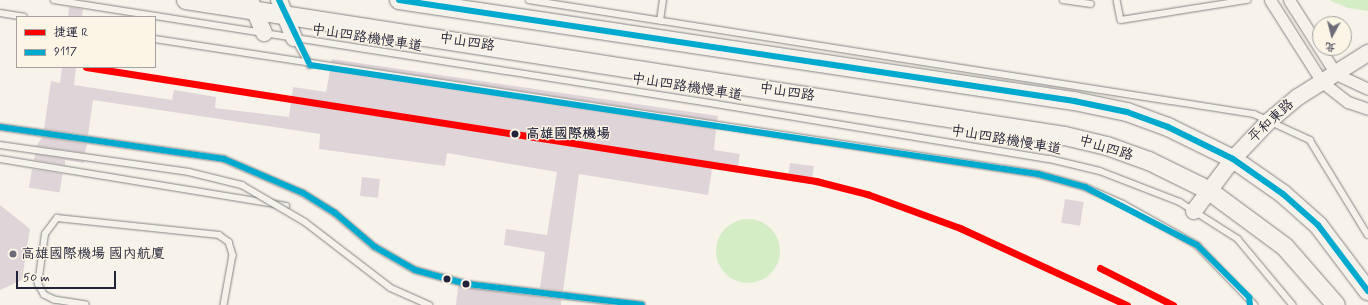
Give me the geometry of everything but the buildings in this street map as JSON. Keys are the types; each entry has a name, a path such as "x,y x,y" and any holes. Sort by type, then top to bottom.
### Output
{"main road":[{"name":"中山四路","path":"186,0 282,7 1065,136 1149,161 1208,190 1285,247 1336,305"},
{"path":"399,0 1074,101 1127,112 1168,127 1233,158 1283,194 1318,225 1368,291"}],"street":[{"path":"1270,0 1322,82 1348,102 1368,109"},
{"path":"1289,0 1336,74 1368,89"},
{"path":"252,5 264,33"},
{"path":"282,7 294,38"},
{"name":"平和東路","path":"1194,211 1233,158 1271,120 1322,82 1368,54"}],"lane":[{"name":"中山四路機慢車道","path":"54,0 156,16"},
{"path":"529,0 1180,101 1271,120 1310,140 1368,235"},
{"path":"660,21 663,0"},
{"path":"1064,0 1091,4"},
{"path":"1117,0 1121,20 1247,0"},
{"path":"0,13 18,16"},
{"name":"中山四路機慢車道","path":"156,16 1050,159 1138,183 1194,211 1238,239 1293,305"},
{"path":"294,38 310,65"},
{"path":"156,39 310,65 1038,174 1085,187 1117,201 1197,245 1249,297 1254,305"},
{"path":"0,127 224,159 303,193 335,213 375,247 415,270 467,284 642,305"},
{"path":"0,145 189,172 236,183 305,222 391,288 429,305"},
{"path":"0,159 155,186 286,206"},
{"path":"86,305 54,300 44,295 38,284 45,234 57,218 219,235 230,242 233,255 224,305"},
{"path":"1249,297 1250,305"}],"green space":[{"path":"1329,0 1368,0 1368,11 1348,8"},
{"path":"742,219 754,219 771,228 778,239 780,251 778,263 771,274 754,283 742,283 730,278 721,269 716,257 716,245 721,233 730,224"}],"metro line":[{"name":"R","path":"92,68 816,181 867,194 960,228 1127,305"},
{"name":"R","path":"1100,268 1173,305"}],"transit line":[{"name":"9117","path":"279,0 310,65 1038,174 1085,187 1197,245 1249,297 1250,305"},
{"name":"9117","path":"399,0 1074,101 1127,112 1168,127 1233,159 1283,194 1318,225 1368,291"},
{"name":"9117","path":"0,127 224,159 303,193 335,213 375,247 415,270 467,284 642,305"}],"place":[{"name":"高雄國際機場","path":"515,134"},
{"name":"高雄國際機場 國內航廈","path":"13,254"}]}
